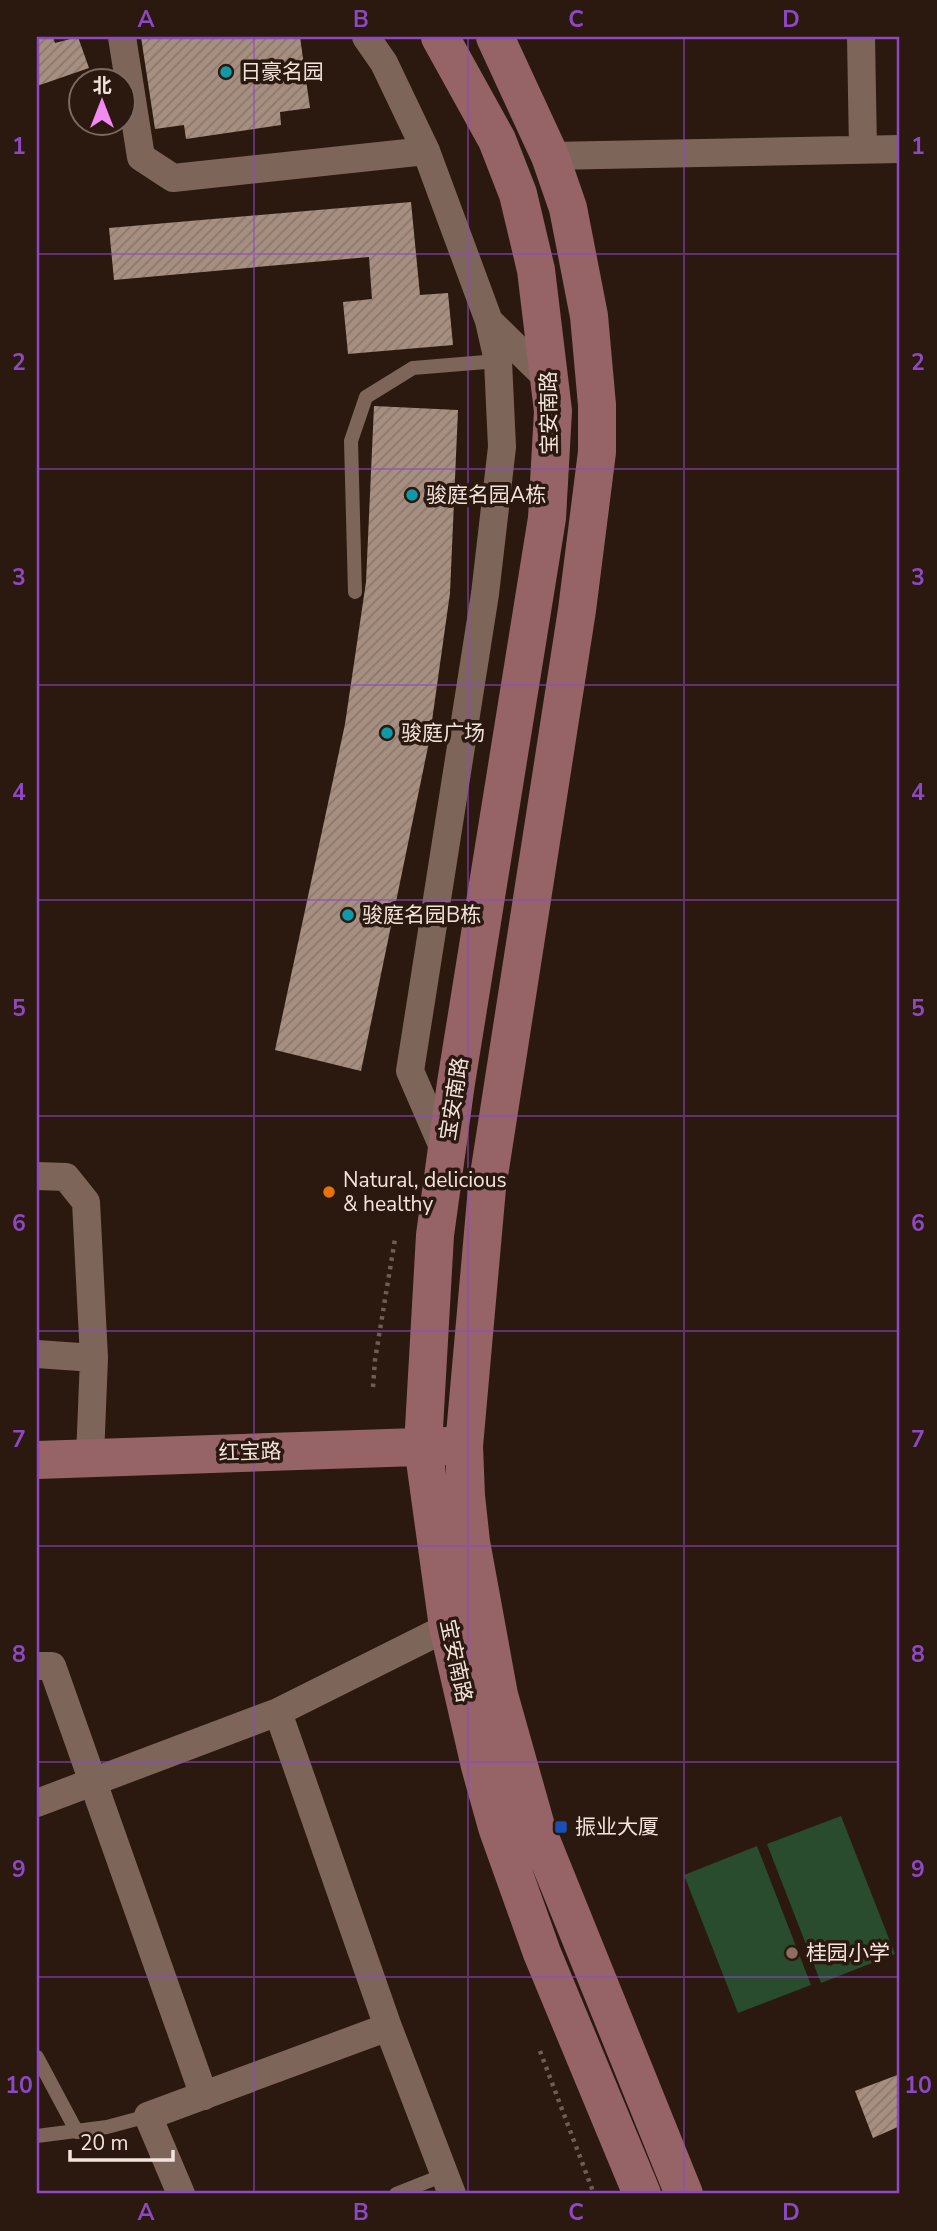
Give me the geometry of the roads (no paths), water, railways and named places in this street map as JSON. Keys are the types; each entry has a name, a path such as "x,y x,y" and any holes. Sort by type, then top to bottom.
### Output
{"street":[{"path":"122,37 141,157 173,178 426,151"},
{"path":"366,37 384,63 426,151 489,321 498,362 502,447 485,594 410,1071 446,1154"},
{"name":"宝安南路","path":"440,37 497,140 518,194 536,270 553,411 547,518 435,1235 423,1446 448,1627 480,1766 516,1883 542,1953 642,2194"},
{"name":"宝安南路","path":"495,37 550,156 568,208 583,276 595,383 597,452 571,651 487,1188 464,1446 471,1542 499,1695 516,1760 567,1910 684,2194"},
{"path":"861,37 863,149"},
{"path":"550,156 900,149"},
{"path":"489,321 550,381"},
{"path":"37,1176 66,1177 86,1202 94,1358 90,1457"},
{"path":"37,1354 94,1358"},
{"name":"红宝路","path":"37,1460 464,1446"},
{"path":"37,1803 278,1713 448,1627"},
{"path":"37,1666 52,1666 204,2096"},
{"path":"278,1713 388,2027 448,2185"},
{"path":"181,2194 148,2116 388,2027"}],"lane":[{"path":"355,592 351,441 366,397 413,368 498,362"},
{"path":"37,2057 77,2132"},
{"path":"37,2136 77,2132 148,2116"},
{"path":"396,2194 448,2185"}],"place":[{"name":"日豪名园","path":"226,72"},
{"name":"骏庭名园A栋","path":"412,495"},
{"name":"骏庭广场","path":"387,733"},
{"name":"骏庭名园B栋","path":"348,915"},
{"name":"Natural, delicious & healthy","path":"329,1192"},
{"name":"振业大厦","path":"561,1827"},
{"name":"桂园小学","path":"792,1953"}]}
